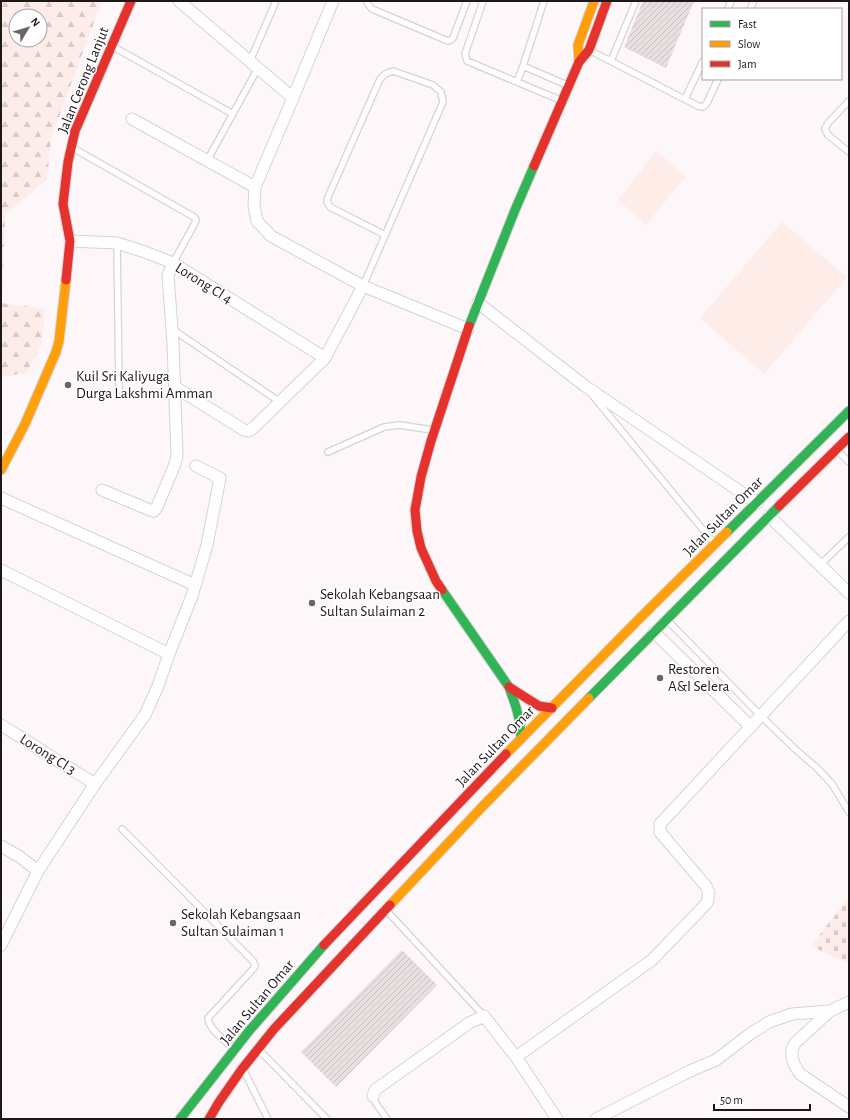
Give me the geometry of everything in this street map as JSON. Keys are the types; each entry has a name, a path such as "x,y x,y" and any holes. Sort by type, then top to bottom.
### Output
{"main road":[{"name":"Jalan Cerong Lanjut","path":"1,470 25,424 56,352 61,328 70,241 63,204 71,147 75,131 94,84 131,1"},
{"path":"579,62 578,45 594,1"},
{"path":"521,739 520,723 509,687 436,581 421,548 417,531 415,510 421,477 434,431 478,303 515,210 568,86 579,62 589,50 607,1"},
{"name":"Jalan Sultan Omar","path":"180,1119 234,1050 318,951 521,739 849,411"},
{"path":"209,1119 242,1069 274,1029 385,910 482,807 849,437"},
{"path":"509,687 539,706 552,708"}],"street":[{"path":"179,1 293,98"},
{"path":"333,1 255,187 254,205 257,221 271,236 363,286 468,330"},
{"path":"132,119 255,187"},
{"name":"Lorong Cl 4","path":"70,241 117,243 173,263 325,358"},
{"path":"102,490 150,510 154,510 157,507 175,464 177,456 175,387 168,275 173,263"},
{"path":"175,387 244,430 248,431 252,429 325,358 363,286"},
{"path":"478,303 585,386 757,503"},
{"path":"1,945 38,871 144,715 158,686 195,586 207,545 220,478 196,466"},
{"path":"1,498 195,586"},
{"path":"769,516 849,593"},
{"path":"1,570 169,654"},
{"path":"516,1057 652,960 707,903 709,894 706,886 664,838 660,832 660,824 849,621"},
{"path":"654,632 751,727"},
{"name":"Lorong Cl 3","path":"1,725 96,784"},
{"path":"1,846 20,857 38,871"},
{"path":"849,1002 830,1011 795,1043 792,1049 794,1064 800,1074 849,1107"},
{"path":"596,1119 690,1071 716,1060 750,1034 769,1022 792,1014 830,1011"},
{"path":"373,1096 375,1090 381,1085 469,1023 484,1016 516,1057 557,1119"}],"lane":[{"path":"207,161 233,114 254,65 276,1"},
{"path":"367,1 372,9 448,41 452,40 453,38 467,1"},
{"path":"483,1 465,54 467,61 562,101"},
{"path":"517,82 544,1"},
{"path":"611,61 636,1"},
{"path":"112,46 233,114"},
{"path":"589,50 698,106 703,107 707,103 718,80"},
{"path":"684,99 702,63"},
{"path":"523,66 568,86"},
{"path":"363,286 443,102 441,92 433,85 393,71 384,74 380,79 327,202 330,207 385,235"},
{"path":"849,101 828,123 825,129 828,135 849,152"},
{"path":"71,147 196,220 173,263"},
{"path":"117,243 119,390"},
{"path":"172,329 280,402"},
{"path":"585,386 715,544"},
{"path":"328,452 384,427 400,425 434,431"},
{"path":"837,450 849,462"},
{"path":"820,565 849,536"},
{"path":"667,619 795,750 817,768 832,784 849,812"},
{"path":"122,829 253,961 255,966 253,969 208,1018 208,1023 212,1028 234,1050"},
{"path":"385,910 484,1016"},
{"path":"258,1049 327,1119"},
{"path":"242,1069 268,1119"},
{"path":"373,1096 375,1102 387,1119"}],"green space":[{"path":"1,1 102,1 51,138 47,179 5,215 2,303 45,309 42,344 26,373 1,377"},
{"path":"656,151 686,176 646,225 618,200"},
{"path":"782,222 847,277 764,374 700,318"},
{"path":"847,900 849,902 849,964 811,946"}],"building":[{"path":"643,1 694,1 666,68 624,47"},
{"path":"402,950 437,985 336,1087 301,1052"}],"traffic: fast":[{"path":"469,326 534,166"},
{"path":"727,532 849,411"},
{"path":"589,698 779,506"},
{"path":"442,590 509,687 520,723 521,739"},
{"path":"180,1119 249,1031 324,945"}],"traffic: slow":[{"path":"579,62 578,45 594,1"},
{"path":"1,470 25,424 56,352 59,341 66,280"},
{"path":"506,754 727,532"},
{"path":"390,905 482,807 589,698"}],"traffic: jam":[{"path":"66,280 70,241 63,204 68,162 75,131 131,1"},
{"path":"534,166 579,62 589,50 607,1"},
{"path":"442,590 436,581 421,548 417,531 415,510 421,477 431,441 469,326"},
{"path":"779,506 849,437"},
{"path":"509,687 539,706 552,708"},
{"path":"324,945 506,754"},
{"path":"209,1119 242,1069 274,1029 390,905"}],"place":[{"name":"Kuil Sri Kaliyuga Durga Lakshmi Amman","path":"68,385"},
{"name":"Sekolah Kebangsaan Sultan Sulaiman 2","path":"312,603"},
{"name":"Restoren A&I Selera","path":"660,678"},
{"name":"Sekolah Kebangsaan Sultan Sulaiman 1","path":"173,923"}]}
